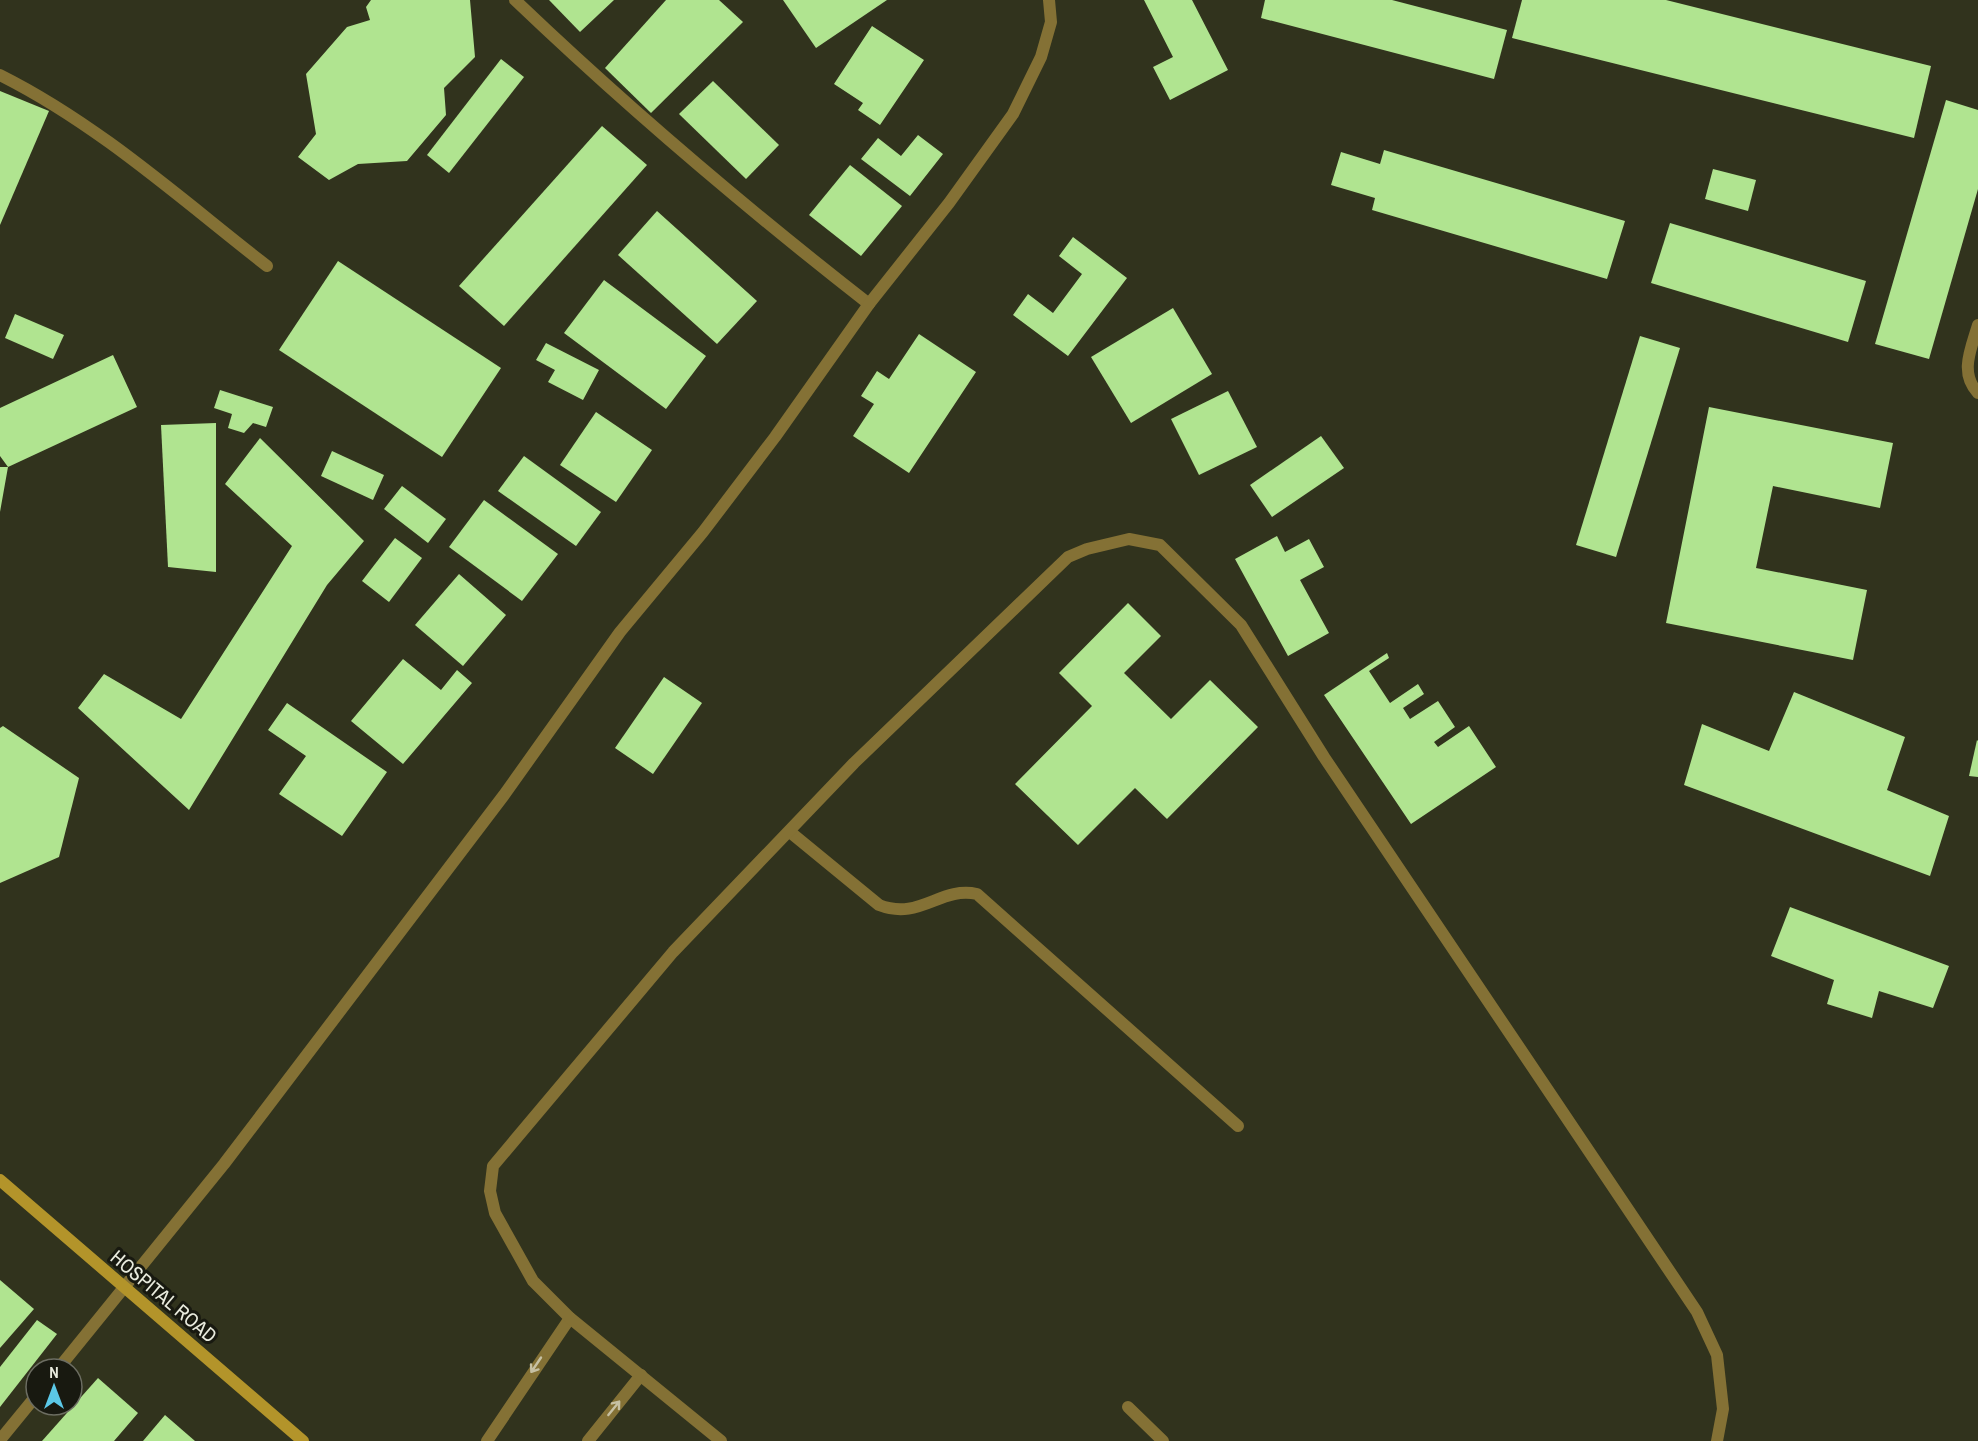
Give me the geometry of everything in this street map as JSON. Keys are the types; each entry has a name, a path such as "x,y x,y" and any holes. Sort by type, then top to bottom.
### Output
{"street":[{"path":"515,0 691,160 869,304"},
{"path":"68,1357 224,1164 504,795 620,632 725,504 869,304 949,203 1013,114 1041,57 1051,22 1049,0"},
{"path":"0,75 41,95 100,135 267,266"},
{"path":"1978,325 1966,366 1970,384 1978,393"},
{"path":"721,1441 570,1318 533,1281 495,1213 490,1191 493,1166 673,952 854,763 1068,557 1087,549 1129,539 1160,545 1241,625 1324,757 1454,954 1697,1312 1717,1355 1722,1409 1717,1441"},
{"path":"790,832 879,905 895,911 908,910 963,891 977,894 1238,1126"},
{"name":"HOSPITAL ROAD","path":"0,1180 303,1441"},
{"path":"487,1441 570,1318"},
{"path":"588,1441 641,1375"},
{"path":"1128,1407 1163,1441"},
{"path":"0,1440 24,1411"}],"building":[{"path":"371,0 470,0 475,57 444,88 446,115 407,161 358,164 329,180 298,157 316,134 306,74 347,27 370,20 366,7"},
{"path":"549,0 614,0 580,32"},
{"path":"666,0 719,0 743,22 651,113 605,68"},
{"path":"783,0 887,0 816,48"},
{"path":"1144,0 1192,0 1228,70 1170,100 1153,67 1173,57"},
{"path":"1265,0 1392,0 1507,30 1494,79 1261,18"},
{"path":"1522,0 1666,0 1931,66 1914,138 1512,38"},
{"path":"872,26 924,60 880,125 858,110 863,103 834,84"},
{"path":"501,59 524,77 449,173 427,155"},
{"path":"713,81 779,145 746,179 679,114"},
{"path":"0,91 49,111 0,225"},
{"path":"1946,100 1978,110 1978,189 1929,359 1875,344"},
{"path":"602,126 647,165 504,326 459,286"},
{"path":"918,135 943,154 910,196 861,159 878,138 901,156"},
{"path":"1384,150 1625,221 1607,279 1372,210 1375,198 1331,185 1341,152 1380,164"},
{"path":"850,165 902,206 861,256 809,215"},
{"path":"1713,169 1756,180 1748,211 1705,199"},
{"path":"657,211 757,301 717,344 618,255"},
{"path":"1670,223 1866,281 1848,342 1651,283"},
{"path":"1073,237 1127,278 1068,356 1013,315 1028,294 1053,313 1082,274 1059,256"},
{"path":"338,261 501,368 442,457 279,350"},
{"path":"604,280 706,356 666,409 564,333"},
{"path":"1173,308 1212,374 1131,423 1091,357"},
{"path":"15,314 64,335 53,359 5,338"},
{"path":"919,334 976,372 909,473 853,436 874,404 861,396 877,371 889,379"},
{"path":"1640,336 1680,348 1616,557 1576,545"},
{"path":"546,343 599,370 583,400 548,382 555,370 536,360"},
{"path":"113,355 137,407 8,467 0,456 0,408"},
{"path":"220,390 273,407 266,427 253,423 244,433 228,428 232,414 214,408"},
{"path":"1228,391 1257,447 1199,475 1171,419"},
{"path":"1709,407 1893,443 1880,508 1773,486 1756,568 1867,590 1853,660 1666,623"},
{"path":"596,412 652,450 616,502 560,465"},
{"path":"216,423 216,572 168,567 161,425"},
{"path":"1321,436 1344,468 1272,517 1250,485"},
{"path":"260,438 364,541 327,585 189,810 78,708 104,674 181,719 292,546 225,484"},
{"path":"332,451 384,475 373,500 321,476"},
{"path":"524,456 601,512 576,546 498,491"},
{"path":"0,467 8,467 0,512"},
{"path":"402,486 446,519 428,543 384,509"},
{"path":"484,500 558,554 522,601 449,547"},
{"path":"1277,536 1285,552 1309,539 1324,567 1300,580 1329,633 1288,656 1235,559"},
{"path":"395,538 422,558 389,602 362,581"},
{"path":"459,574 506,615 463,666 415,625"},
{"path":"1128,603 1161,636 1124,673 1171,719 1210,680 1258,727 1167,819 1135,788 1078,845 1015,784 1092,706 1059,673"},
{"path":"1387,653 1389,658 1369,671 1390,703 1418,684 1424,694 1403,708 1410,719 1438,701 1455,727 1434,742 1438,747 1469,726 1496,767 1411,824 1324,695"},
{"path":"403,659 441,690 457,670 472,683 403,764 351,721"},
{"path":"664,677 702,703 653,774 615,748"},
{"path":"1794,692 1905,737 1887,790 1949,816 1930,876 1684,785 1702,724 1769,751"},
{"path":"287,703 387,772 342,836 279,794 306,756 268,730"},
{"path":"3,726 79,778 59,857 0,883 0,728"},
{"path":"1978,741 1978,777 1969,776"},
{"path":"1790,907 1949,966 1933,1008 1879,991 1872,1018 1827,1004 1834,980 1771,956"},
{"path":"0,1280 34,1309 0,1348"},
{"path":"37,1320 57,1334 39,1357 24,1357 24,1376 0,1407 0,1367"},
{"path":"98,1378 138,1413 114,1441 42,1441 63,1417 84,1417 84,1394"},
{"path":"165,1415 195,1441 143,1441"}]}
